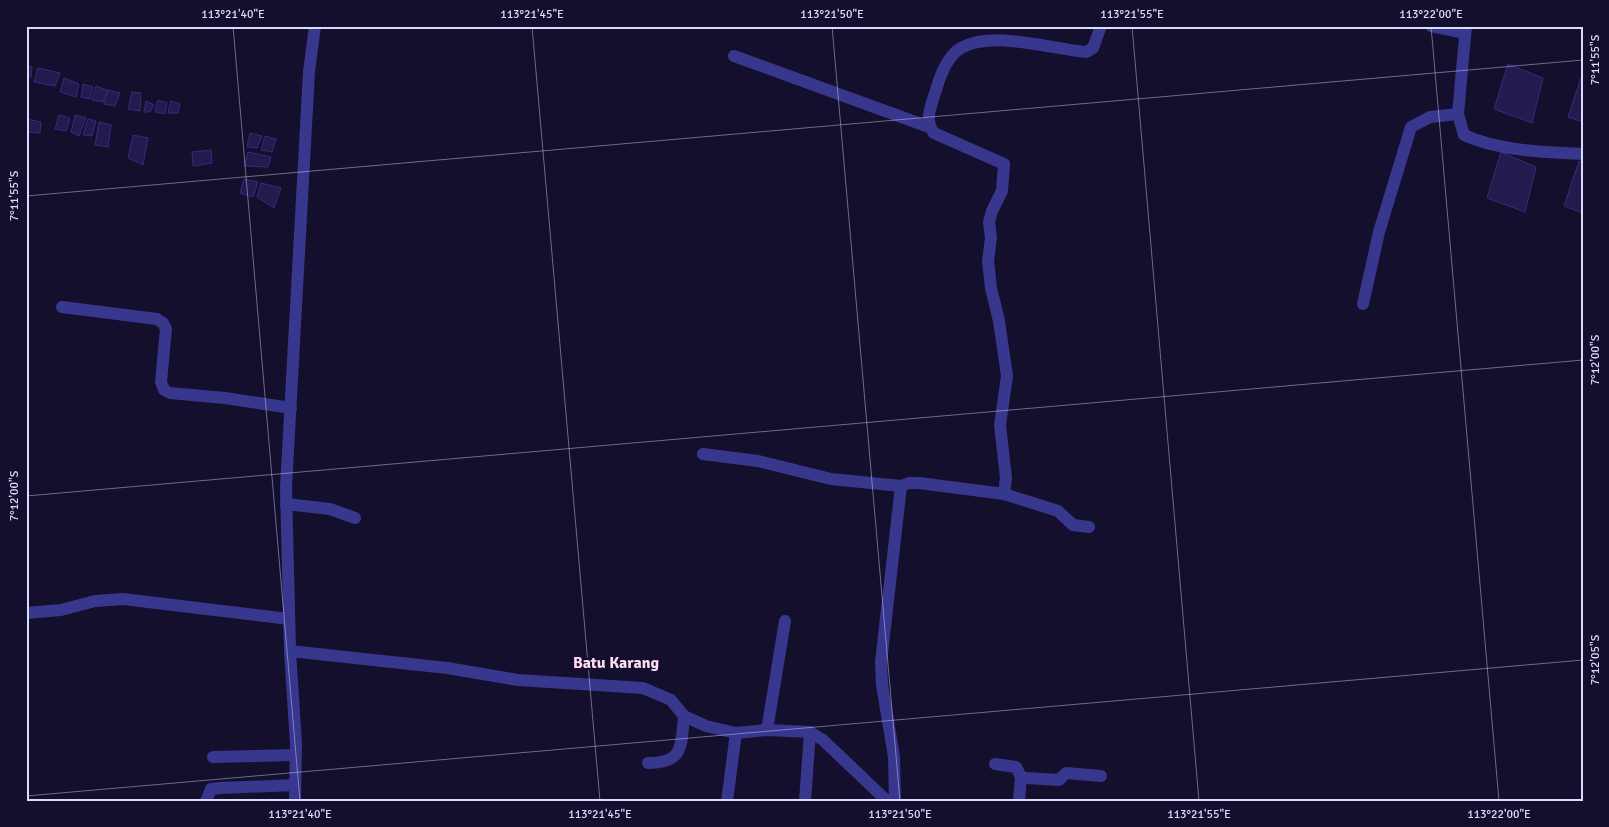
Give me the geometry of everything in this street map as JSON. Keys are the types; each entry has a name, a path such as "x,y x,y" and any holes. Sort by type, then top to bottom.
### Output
{"street":[{"path":"295,801 296,755 290,651 286,504 309,81 315,26"},
{"path":"1004,494 1006,478 1000,425 1007,376 999,321 990,288 988,260 991,238 989,222 1002,191 1004,164 934,134 929,127 928,118 939,79 951,57 960,49 971,44 988,41 1027,43 1086,52 1092,48 1101,26"},
{"path":"1431,26 1466,30 1458,114 1464,135 1475,140 1548,152 1583,154"},
{"path":"734,56 929,127"},
{"path":"1363,304 1379,232 1411,128 1430,117 1458,114"},
{"path":"62,307 157,319 163,323 166,329 161,382 164,390 170,393 225,398 291,408"},
{"path":"703,454 758,461 831,479 901,486 909,483 1004,494 1058,511 1072,525 1089,527"},
{"path":"895,801 894,757 882,685 881,662 901,486"},
{"path":"286,504 330,509 355,518"},
{"path":"26,613 61,610 95,601 123,599 289,619"},
{"path":"767,730 785,621"},
{"path":"290,651 447,668 518,680 643,688 671,700 684,716 706,726 736,733 767,730 810,732 822,740 887,801"},
{"path":"648,763 665,763 676,755 682,740 684,716"},
{"path":"805,801 810,732"},
{"path":"727,801 736,733"},
{"path":"213,756 296,755"},
{"path":"996,764 1016,767 1021,777 1019,801"},
{"path":"1021,777 1054,781 1059,780 1066,773 1101,776"},
{"path":"206,801 211,789 295,785"}],"building":[{"path":"1508,64 1543,78 1532,123 1494,109"},
{"path":"26,65 32,67 31,77 26,77"},
{"path":"38,68 60,73 55,86 34,82"},
{"path":"1583,72 1583,122 1568,117"},
{"path":"64,78 79,84 76,97 60,92"},
{"path":"83,84 93,87 90,99 81,97"},
{"path":"96,86 107,90 103,102 92,100"},
{"path":"108,90 120,93 115,106 104,104"},
{"path":"132,92 141,93 140,111 128,109"},
{"path":"158,100 167,103 165,114 155,112"},
{"path":"146,101 154,105 150,112 144,112"},
{"path":"171,101 180,104 178,113 168,113"},
{"path":"59,115 70,118 66,131 55,129"},
{"path":"75,115 86,118 79,136 71,132"},
{"path":"26,119 41,122 40,133 26,132"},
{"path":"88,119 96,121 92,136 83,135"},
{"path":"99,122 111,125 108,147 95,145"},
{"path":"250,133 262,136 257,148 247,147"},
{"path":"133,135 148,138 143,165 128,158"},
{"path":"265,136 276,139 272,152 261,150"},
{"path":"211,150 212,163 193,166 192,152"},
{"path":"248,152 271,157 268,167 244,166"},
{"path":"1501,152 1536,167 1525,212 1487,198"},
{"path":"1579,161 1583,163 1583,213 1564,206"},
{"path":"244,179 258,182 253,197 240,193"},
{"path":"261,183 281,188 274,208 257,197"}],"district":[{"name":"Batu Karang","path":"616,663"}]}
